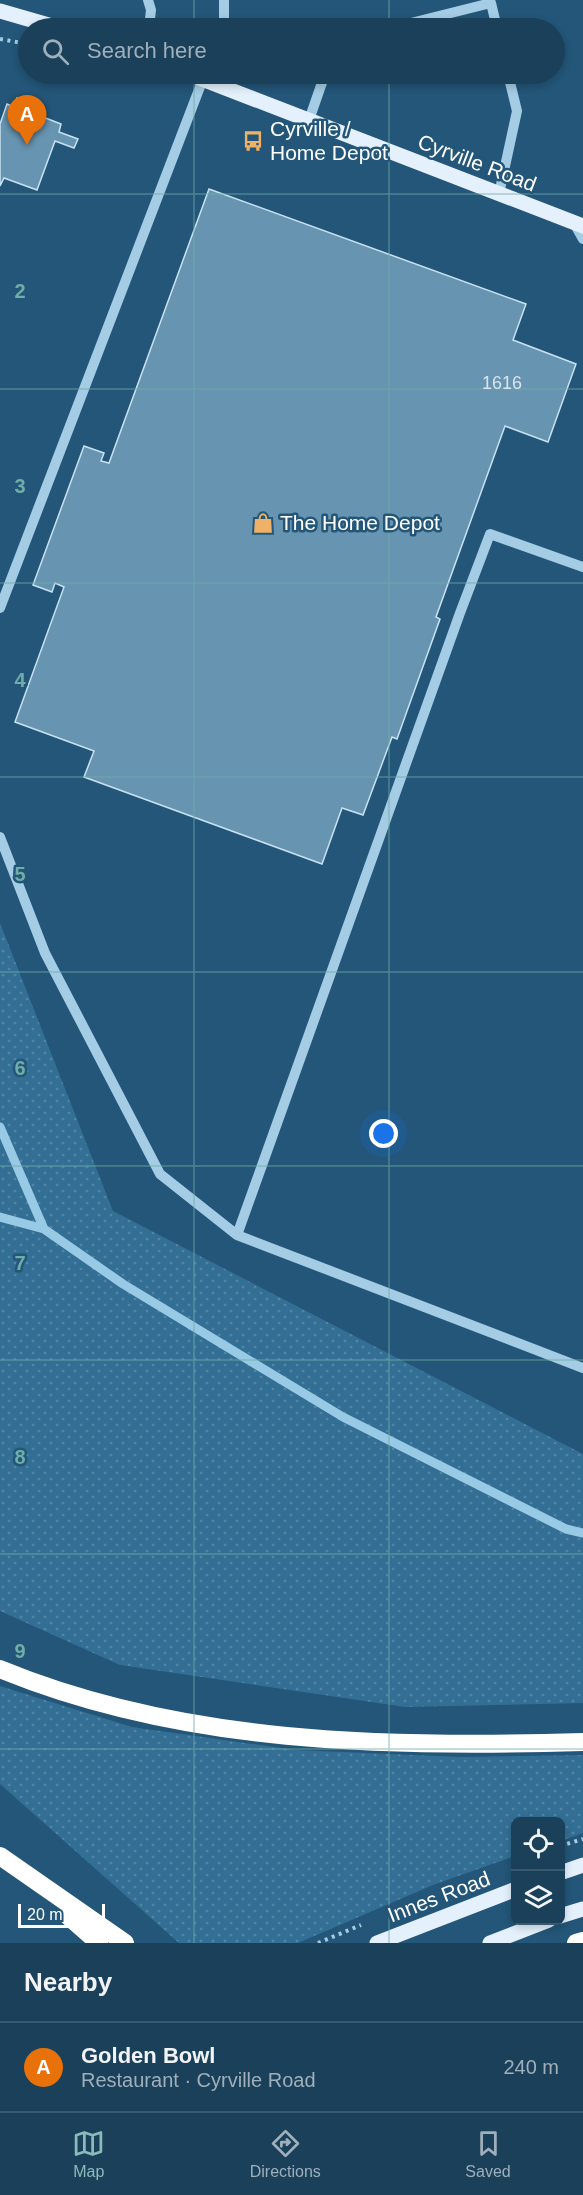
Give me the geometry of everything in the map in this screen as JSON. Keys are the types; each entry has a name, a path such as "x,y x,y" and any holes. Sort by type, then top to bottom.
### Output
{"highway":[{"path":"0,1669 88,1700 173,1720 224,1728 306,1736 430,1743 583,1742"},
{"path":"0,1857 99,1943"},
{"path":"0,1857 125,1943"},
{"path":"576,1943 583,1941"}],"main road":[{"path":"0,11 24,18"},
{"name":"Cyrville Road","path":"222,84 579,224"},
{"path":"565,1872 583,1865"},
{"name":"Innes Road","path":"377,1943 511,1891"},
{"path":"565,1915 583,1908"},
{"path":"489,1943 536,1925"}],"lane":[{"path":"148,0 151,10 150,18"},
{"path":"224,0 224,18"},
{"path":"431,18 491,3 495,18"},
{"path":"0,608 202,84"},
{"path":"309,120 322,84"},
{"path":"499,194 517,111 510,84"},
{"path":"579,224 583,239"},
{"path":"237,1235 459,613 490,534 583,567"},
{"path":"0,837 45,953 160,1174 237,1235 583,1368"}],"path":[{"path":"0,39 18,42"}],"shaded area":[{"path":"0,923 113,1211 583,1454 583,1703 405,1707 120,1665 0,1611"},
{"path":"0,1686 132,1727 296,1750 460,1757 583,1755 583,1833 565,1840 565,1817 511,1817 511,1857 433,1885 298,1943 179,1943 0,1784"}],"building":[{"path":"17,98 34,103 30,112 61,124 59,132 78,139 74,148 55,141 37,190 4,178 0,186 0,124 7,104 14,107"},
{"name":"The Home Depot","path":"209,189 526,304 513,340 576,364 548,442 505,426 436,617 440,619 397,739 392,737 363,815 342,808 322,864 84,777 94,751 15,722 64,587 55,583 52,592 33,585 84,446 104,453 101,461 109,463"}],"waterway":[{"path":"0,1127 44,1229 123,1284 343,1417 566,1529 583,1533"},
{"path":"0,1217 44,1229"}],"place":[{"name":"Cyrville / Home Depot","path":"253,141"},
{"name":"Golden Bowl","path":"27,145"},
{"name":"The Home Depot","path":"263,523"}]}
